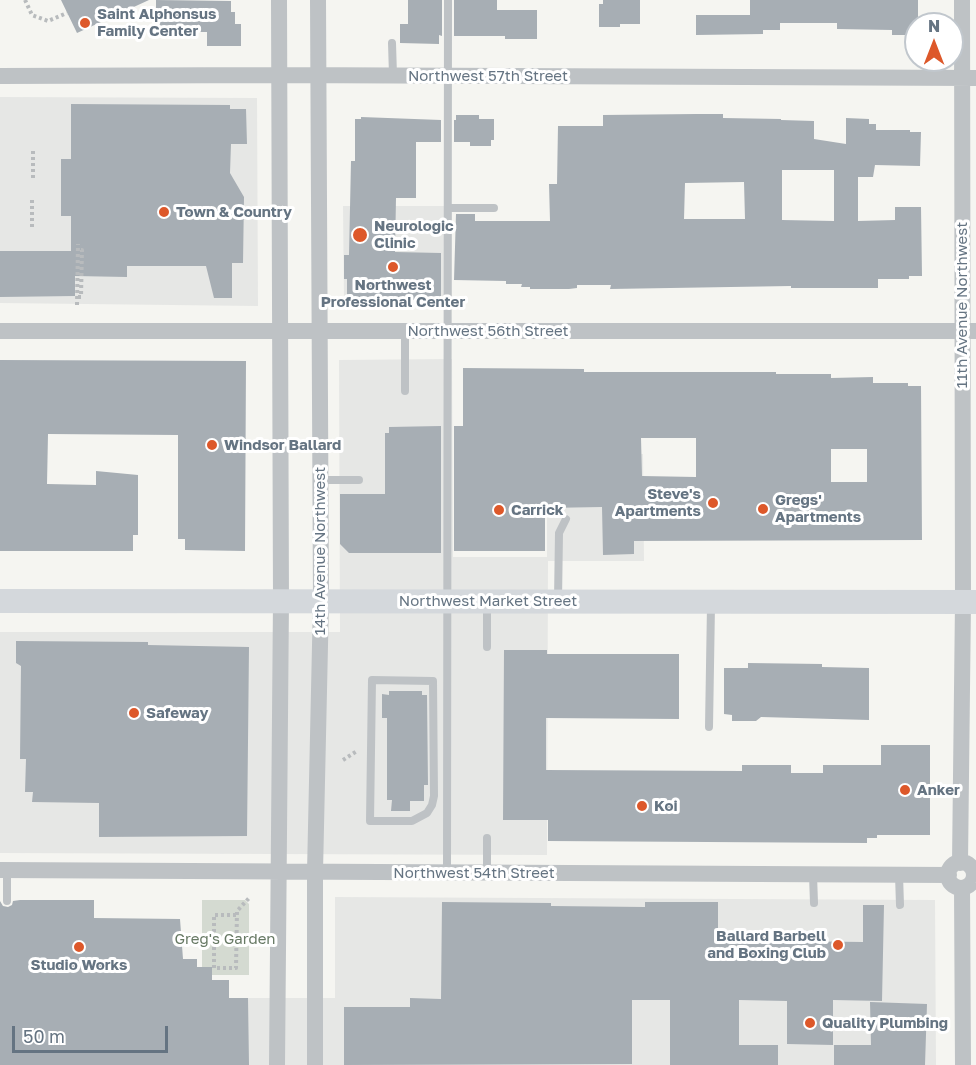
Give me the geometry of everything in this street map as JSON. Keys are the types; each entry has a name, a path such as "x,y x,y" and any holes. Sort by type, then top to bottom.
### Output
{"main road":[{"name":"Northwest Market Street","path":"0,601 969,602"}],"street":[{"path":"277,1065 281,600 279,0"},
{"name":"14th Avenue Northwest","path":"315,1065 315,872 321,600 318,0"},
{"name":"11th Avenue Northwest","path":"955,869 969,602 969,78 962,0"},
{"name":"Northwest 57th Street","path":"0,76 393,75 969,78"},
{"name":"Northwest 56th Street","path":"0,331 969,332"},
{"path":"972,868 975,876 971,884 962,888 953,884 955,869 972,868"},
{"name":"Northwest 54th Street","path":"4,870 899,875 955,869"},
{"path":"962,888 963,1065"}],"lane":[{"path":"447,873 448,0"},
{"path":"393,43 393,75"},
{"path":"448,208 494,208"},
{"path":"405,331 405,391"},
{"path":"320,480 359,480"},
{"path":"558,601 559,533 566,519"},
{"path":"487,600 487,647"},
{"path":"709,727 711,601"},
{"path":"372,680 433,681 434,796 432,805 427,813 412,821 370,821 372,680"},
{"path":"487,838 487,873"},
{"path":"4,870 7,901"},
{"path":"813,875 814,903"},
{"path":"899,875 900,905"}],"path":[{"path":"25,0 32,15 48,21 67,13"},
{"path":"33,151 33,178"},
{"path":"32,200 32,227"},
{"path":"77,305 78,297 81,297 82,250 78,247"},
{"path":"343,760 360,748"},
{"path":"236,915 214,915 214,968 236,968 236,915 250,897"}],"shaded area":[{"path":"0,97 257,98 258,306 0,303"},
{"path":"343,206 452,206 452,300 344,300"},
{"path":"452,359 453,557 547,557 547,454 643,454 644,561 548,561 547,855 0,853 0,632 340,632 339,360"},
{"path":"335,897 935,900 936,1065 0,1065 0,998 335,998"}],"green space":[{"name":"Greg's Garden","path":"202,900 245,900 249,904 249,975 202,975"}],"building":[{"name":"Saint Alphonsus Family Center","path":"61,0 149,0 77,33"},
{"path":"156,0 231,1 231,12 235,12 235,24 241,24 241,46 207,46 207,32 156,32"},
{"path":"408,0 442,0 442,36 439,35 439,44 400,43 400,24 408,24"},
{"path":"454,0 497,0 497,10 537,10 537,39 505,39 505,36 454,36"},
{"path":"603,0 640,0 640,24 599,27 599,4 603,4"},
{"path":"750,0 918,0 918,12 904,12 904,35 892,35 892,30 837,29 837,23 780,23 780,30 763,30 763,34 696,35 696,15 750,15"},
{"name":"Town & Country","path":"71,104 230,105 230,109 246,109 247,144 231,144 230,173 244,197 243,263 232,263 232,298 214,298 206,266 127,266 127,277 75,276 75,296 0,297 0,251 71,251 71,216 61,216 61,159 71,159"},
{"path":"723,114 723,118 814,121 814,139 846,144 846,118 869,119 869,124 876,124 876,130 921,132 920,166 875,165 873,177 858,177 858,221 895,220 895,207 921,207 922,276 909,276 909,279 878,279 878,288 791,288 791,286 610,289 611,285 577,285 577,288 569,289 530,289 530,287 521,287 522,284 506,284 506,281 454,280 456,214 475,214 475,221 550,221 549,184 557,184 558,126 603,126 603,115","holes":["782,170 834,170 834,221 782,220","744,182 745,219 684,219 685,183"]},
{"path":"456,115 479,115 479,119 494,119 494,140 491,140 491,146 470,146 470,142 454,142"},
{"path":"361,117 441,120 441,142 416,142 416,198 396,198 395,252 441,253 441,300 347,299 344,255 349,255 351,161 355,161 355,119 361,119"},
{"name":"Windsor Ballard","path":"0,360 246,361 245,551 185,550 185,539 178,539 178,435 48,434 47,484 96,485 96,471 138,475 138,535 133,535 133,551 0,551"},
{"path":"463,368 584,369 584,372 831,374 831,378 873,377 873,383 908,383 908,386 921,386 922,540 634,541 634,554 603,555 602,507 545,508 545,551 454,551 454,426 463,426","holes":["641,438 696,438 696,477 642,476","831,449 867,449 867,482 831,482"]},
{"path":"441,426 441,553 349,553 340,544 340,494 385,494 385,433 389,433 389,427"},
{"name":"Safeway","path":"16,641 148,642 148,645 249,647 247,836 99,837 99,803 32,802 33,792 25,792 26,759 20,759 21,666 16,663"},
{"path":"504,650 547,650 547,654 679,654 679,719 546,718 546,770 742,771 742,765 791,765 791,773 823,773 823,765 881,765 881,745 930,745 930,835 877,835 877,838 867,838 867,843 548,841 548,820 503,820"},
{"path":"748,663 822,664 822,667 869,668 869,720 761,717 756,721 732,721 732,715 724,714 724,668 748,668"},
{"path":"389,691 422,691 422,695 427,695 428,785 424,785 424,801 410,801 410,811 391,811 392,800 387,800 387,718 382,718 382,694 389,695"},
{"path":"94,900 94,918 180,919 183,959 197,959 197,967 212,967 212,980 229,980 229,998 248,998 249,1065 0,1065 0,901 3,906 8,907 13,901"},
{"path":"442,902 645,907 645,902 718,902 718,937 786,937 786,941 863,942 863,905 884,905 882,1001 833,1000 833,1045 787,1044 787,1001 739,1000 739,1045 778,1045 778,1065 670,1065 670,1000 632,1000 632,1064 344,1065 344,1007 410,1007 410,998 441,999"},
{"path":"870,1002 927,1004 925,1065 834,1065 834,1045 871,1045"}],"place":[{"name":"Saint Alphonsus Family Center","path":"85,23"},
{"name":"Town & Country","path":"164,212"},
{"name":"Neurologic Clinic","path":"360,235"},
{"name":"Northwest Professional Center","path":"393,267"},
{"name":"Windsor Ballard","path":"212,445"},
{"name":"Steve's Apartments","path":"713,503"},
{"name":"Gregs' Apartments","path":"763,509"},
{"name":"Carrick","path":"499,510"},
{"name":"Safeway","path":"134,713"},
{"name":"Anker","path":"905,790"},
{"name":"Koi","path":"642,806"},
{"name":"Ballard Barbell and Boxing Club","path":"838,945"},
{"name":"Studio Works","path":"79,947"},
{"name":"Quality Plumbing","path":"810,1023"}]}
